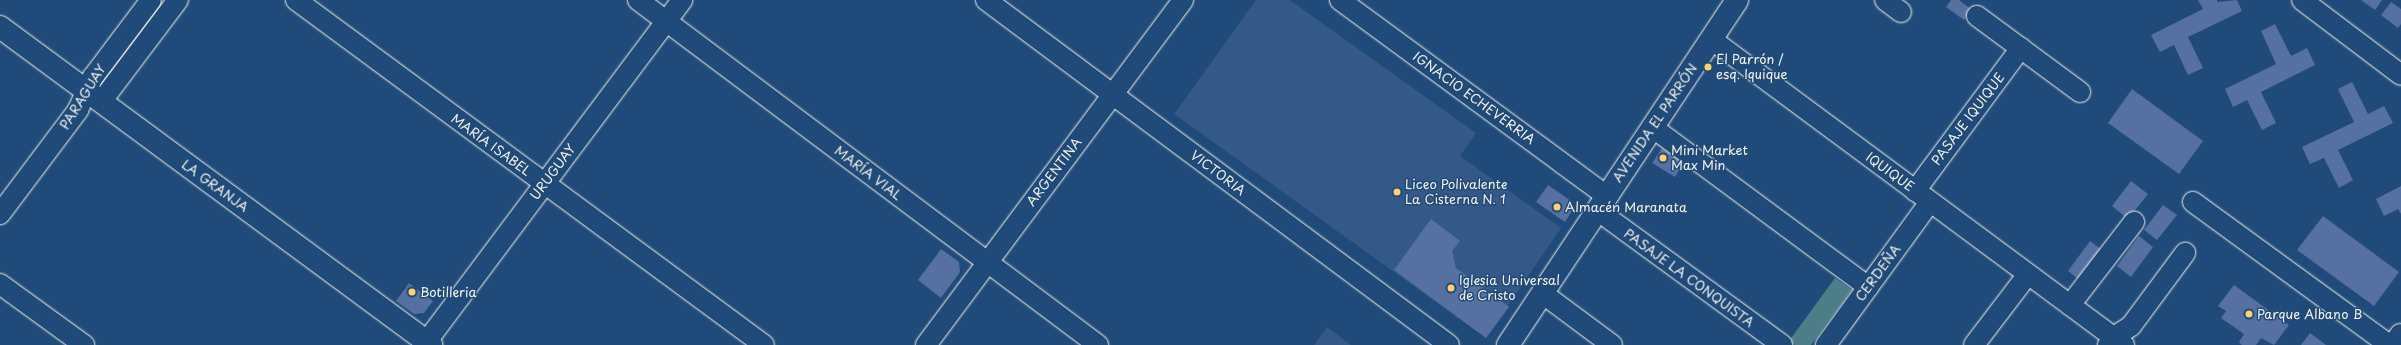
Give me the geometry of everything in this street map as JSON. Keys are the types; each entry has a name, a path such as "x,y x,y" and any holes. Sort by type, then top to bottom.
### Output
{"main road":[{"name":"AVENIDA EL PARRÓN","path":"1508,345 1737,0"},
{"name":"LA GRANJA","path":"0,27 427,344"},
{"path":"2394,345 2401,335"}],"street":[{"name":"PARAGUAY","path":"94,96 93,77 151,0"},
{"name":"PARAGUAY","path":"0,214 78,110 94,96 178,0"},
{"name":"MARÍA ISABEL","path":"296,0 764,345"},
{"name":"MARÍA VIAL","path":"638,0 1098,345"},
{"name":"URUGUAY","path":"427,344 544,184 682,0"},
{"name":"VICTORIA","path":"986,0 1449,345"},
{"name":"ARGENTINA","path":"926,345 1183,0"},
{"name":"IGNACIO ECHEVERRIA","path":"1340,0 1602,203"},
{"path":"1885,0 1901,12"},
{"path":"2302,0 2401,74"},
{"path":"1977,16 2080,92"},
{"name":"IQUIQUE","path":"1710,39 2070,305 2115,342"},
{"name":"PASAJE IQUIQUE","path":"1923,196 2021,48"},
{"path":"1652,127 1868,287"},
{"name":"CERDEÑA","path":"1826,345 1868,287 1923,196"},
{"path":"2193,202 2389,345"},
{"name":"PASAJE LA CONQUISTA","path":"1602,203 1782,345"},
{"path":"2070,305 2134,222"},
{"path":"2115,342 2131,326 2185,253"},
{"path":"1974,345 2028,274"},
{"path":"0,284 84,345"},
{"path":"1542,294 1612,345"}],"shaded area":[{"name":"Liceo Polivalente La Cisterna N. 1","path":"1256,0 1290,0 1476,133 1460,156 1561,228 1486,338 1174,114"},
{"path":"1327,327 1351,345 1314,345"}],"green space":[{"path":"1835,278 1852,290 1811,345 1795,345 1789,341"}],"building":[{"path":"1951,0 1959,0 1972,10 1964,20 1946,7"},
{"path":"2198,0 2217,0 2217,2 2237,0 2242,11 2188,37 2203,68 2188,75 2174,45 2160,52 2151,35 2203,9"},
{"path":"2361,0 2382,0 2375,10"},
{"path":"2391,2 2401,9 2401,24 2398,28 2381,15"},
{"path":"2275,24 2291,56 2307,48 2315,65 2261,92 2276,123 2262,130 2247,100 2233,107 2225,89 2276,64 2261,31"},
{"path":"2352,82 2368,114 2384,106 2393,123 2338,150 2353,180 2339,188 2324,158 2310,164 2302,147 2354,122 2338,89"},
{"path":"2132,89 2203,141 2179,174 2108,123"},
{"path":"1662,148 1684,162 1675,177 1652,163"},
{"path":"2131,181 2148,194 2128,219 2112,206"},
{"name":"Almacén Maranata","path":"1548,185 1571,201 1572,211 1565,222 1536,202"},
{"path":"2401,186 2401,214 2398,209 2384,216 2376,199"},
{"path":"2163,205 2177,215 2157,240 2144,230"},
{"path":"2323,216 2399,272 2374,306 2297,250"},
{"name":"Iglesia Universal de Cristo","path":"1431,219 1460,241 1452,251 1456,268 1509,307 1486,338 1394,270"},
{"path":"2139,236 2153,247 2131,277 2117,266"},
{"path":"2090,241 2105,252 2082,282 2068,271"},
{"path":"941,249 959,262 960,272 941,298 918,280"},
{"name":"Botilleria","path":"409,283 433,301 424,313 414,314 396,301"},
{"name":"Parque Albano B","path":"2234,285 2289,325 2274,345 2261,338 2256,345 2242,345 2239,342 2244,334 2221,318 2226,311 2218,306"},
{"path":"2310,333 2326,345 2301,345"}],"place":[{"name":"El Parrón / esq. Iquique","path":"1708,67"},
{"name":"Mini Market Max Min","path":"1663,158"},
{"name":"Liceo Polivalente La Cisterna N. 1","path":"1397,192"},
{"name":"Almacén Maranata","path":"1557,207"},
{"name":"Iglesia Universal de Cristo","path":"1451,288"},
{"name":"Botilleria","path":"412,292"},
{"name":"Parque Albano B","path":"2249,314"}]}
